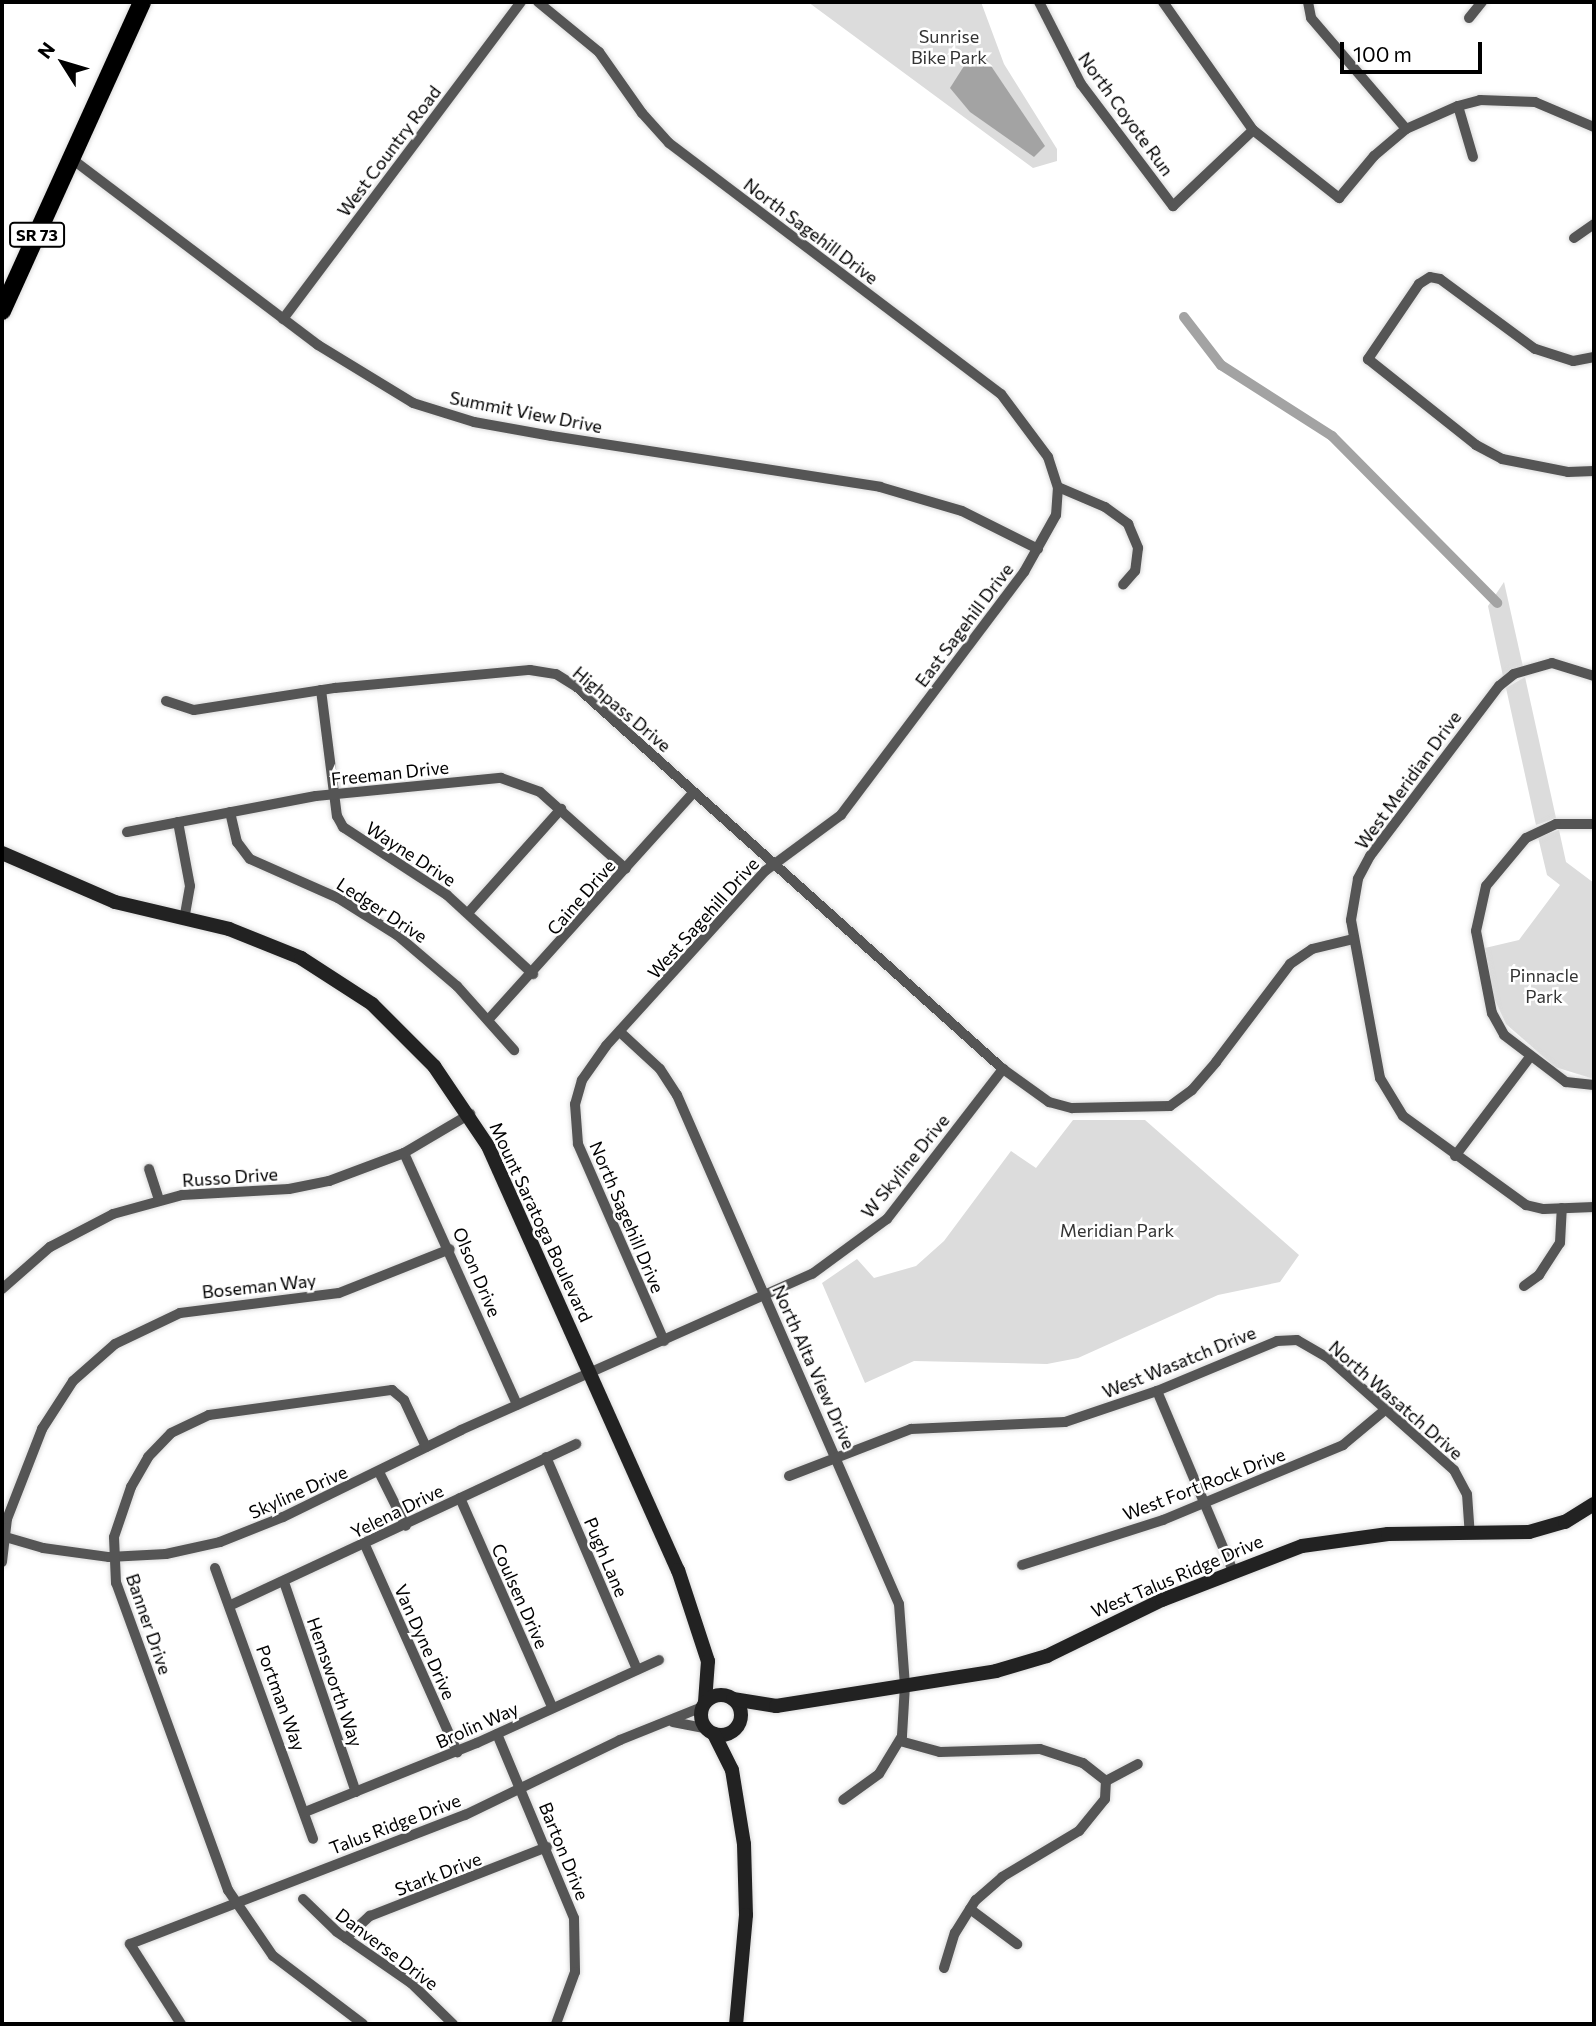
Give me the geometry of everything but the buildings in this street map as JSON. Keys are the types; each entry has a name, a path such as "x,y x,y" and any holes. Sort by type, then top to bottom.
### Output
{"highway":[{"name":"SR 73","path":"2,311 142,2"}],"street":[{"name":"West Country Road","path":"283,319 521,2"},
{"name":"North Sagehill Drive","path":"538,2 599,51 642,113 669,143 1001,394 1048,457 1058,487"},
{"name":"North Coyote Run","path":"1039,2 1081,84 1173,206 1253,130"},
{"path":"1163,2 1253,130 1339,198 1374,156 1406,129 1458,106 1480,100 1535,102 1594,127"},
{"path":"1469,18 1482,2"},
{"path":"1307,3 1311,18 1339,54 1406,129"},
{"path":"1458,106 1473,157"},
{"name":"Summit View Drive","path":"72,159 364,377 413,403 474,422 880,487 961,511 1038,549"},
{"path":"1574,238 1594,224"},
{"path":"1594,357 1573,361 1535,349 1440,279 1430,277 1419,284 1368,359 1476,445 1523,466 1594,471"},
{"name":"East Sagehill Drive","path":"874,772 1038,549 1056,514 1058,487"},
{"path":"1058,487 1105,507 1128,524 1138,548 1135,571 1122,585"},
{"name":"West Meridian Drive","path":"1594,676 1552,663 1514,674 1490,696 1370,856 1353,894 1353,939 1384,1087 1403,1116 1526,1205 1594,1207"},
{"name":"Highpass Drive","path":"166,701 194,710 321,690 548,672 571,683 1003,1069 1049,1102 1072,1108 1148,1109 1170,1106 1192,1090 1298,957 1322,945 1353,939"},
{"name":"Wayne Drive","path":"321,690 337,816 346,831 411,868 468,913 533,974"},
{"name":"West Sagehill Drive","path":"620,1032 774,863 841,815 874,772"},
{"name":"Freeman Drive","path":"127,832 334,794 501,778 533,787 626,869"},
{"name":"Caine Drive","path":"488,1020 533,974 694,792"},
{"path":"468,913 561,809"},
{"name":"Ledger Drive","path":"230,813 237,842 250,859 321,889 383,925 443,972 514,1050"},
{"path":"178,822 190,886 184,919"},
{"path":"1594,824 1556,824 1541,829 1513,850 1486,886 1476,916 1492,1013 1504,1035 1529,1058 1566,1082 1594,1085"},
{"name":"Mount Saratoga Boulevard","path":"2,853 115,902 264,941 355,991 419,1049 470,1114 682,1580 708,1661 731,1697"},
{"name":"North Sagehill Drive","path":"620,1032 582,1080 575,1104 575,1131 664,1341"},
{"name":"North Alta View Drive","path":"620,1032 660,1069 677,1095 899,1604 905,1685 900,1741"},
{"path":"1455,1156 1529,1058"},
{"name":"W Skyline Drive","path":"589,1373 812,1275 887,1219 1003,1069"},
{"name":"Russo Drive","path":"2,1290 70,1234 113,1214 159,1200 309,1186 404,1153 470,1114"},
{"name":"Olson Drive","path":"404,1153 450,1249 517,1405"},
{"path":"149,1169 159,1200"},
{"path":"1524,1286 1539,1275 1560,1243 1562,1208"},
{"name":"Boseman Way","path":"2,1562 3,1536 9,1510 48,1418 84,1369 115,1344 180,1313 339,1293 450,1249"},
{"name":"West Wasatch Drive","path":"789,1476 836,1455 911,1429 1065,1422 1157,1391 1277,1341 1297,1340"},
{"name":"North Wasatch Drive","path":"1297,1340 1327,1357 1454,1470 1467,1494 1470,1533"},
{"name":"Skyline Drive","path":"3,1536 65,1552 113,1557 166,1554 220,1542 379,1472 426,1447 589,1373"},
{"name":"Banner Drive","path":"363,2024 283,1966 235,1904 119,1591 113,1557 117,1523 141,1466 171,1433 209,1415 392,1390 404,1400 426,1447"},
{"path":"1157,1391 1206,1501 1233,1571"},
{"name":"West Fort Rock Drive","path":"1022,1565 1206,1501 1343,1445 1386,1409"},
{"name":"Yelena Drive","path":"231,1605 365,1545 576,1444"},
{"name":"Pugh Lane","path":"546,1457 637,1669"},
{"path":"379,1472 406,1525"},
{"name":"Coulsen Drive","path":"460,1498 552,1707"},
{"name":"West Talus Ridge Drive","path":"737,1726 776,1706 1031,1662 1281,1552 1345,1538 1541,1530 1594,1504"},
{"name":"Van Dyne Drive","path":"365,1545 457,1752"},
{"name":"Portman Way","path":"215,1568 231,1605 313,1839"},
{"name":"Hemsworth Way","path":"284,1582 356,1792"},
{"name":"Brolin Way","path":"305,1812 457,1752 659,1660"},
{"name":"Mount Saratoga Boulevard","path":"704,1704 708,1661"},
{"path":"732,1770 710,1731 704,1704 713,1696 731,1697 741,1711 732,1770 746,1893 736,2024"},
{"name":"West Talus Ridge Drive","path":"731,1697 776,1706"},
{"name":"Talus Ridge Drive","path":"181,2024 130,1944 522,1790 620,1740 666,1723 704,1704"},
{"name":"Talus Ridge Drive","path":"666,1723 710,1731"},
{"path":"710,1731 737,1726"},
{"name":"Barton Drive","path":"497,1734 570,1905 577,1945 572,1986 556,2024"},
{"path":"843,1800 879,1774 900,1741 940,1752 1040,1749 1083,1763 1106,1782"},
{"path":"1106,1782 1138,1764"},
{"path":"944,1968 955,1933 970,1909 993,1884 1079,1831 1105,1799 1106,1782"},
{"name":"Stark Drive","path":"346,1938 370,1916 547,1847"},
{"name":"Danverse Drive","path":"303,1899 346,1938 399,1973 453,2024"},
{"path":"970,1909 1017,1944"}],"green space":[{"name":"Sunrise Bike Park","path":"808,2 981,2 1004,64 1057,149 1057,161 1033,168"},
{"path":"1504,582 1523,667 1503,676 1488,606"},
{"path":"1525,677 1556,818 1536,825 1506,688"},
{"name":"Pinnacle Park","path":"1559,830 1566,862 1594,883 1594,1079 1555,1067 1506,1024 1494,998 1485,948 1519,940 1560,885 1547,875 1538,837"},
{"name":"Meridian Park","path":"1073,1120 1145,1120 1299,1255 1280,1282 1218,1295 1078,1358 1047,1364 914,1361 865,1383 822,1283 857,1259 874,1278 916,1266 944,1241 1011,1151 1036,1168"}],"shaded area":[{"path":"985,57 1045,146 1034,157 970,112 950,88 964,66"}],"waterway":[{"path":"1184,317 1221,365 1332,436 1497,603"}]}
